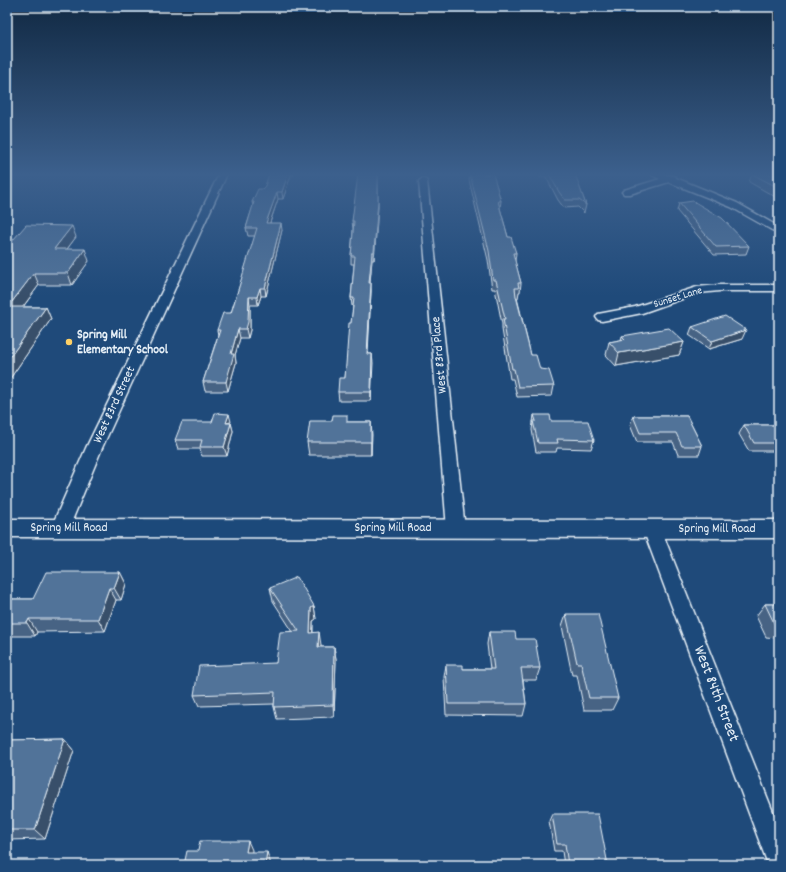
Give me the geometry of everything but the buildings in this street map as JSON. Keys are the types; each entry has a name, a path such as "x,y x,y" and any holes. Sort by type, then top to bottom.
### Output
{"street":[{"name":"West 83rd Street","path":"60,528 94,448 204,215"},
{"name":"West 83rd Place","path":"426,215 456,528"},
{"path":"753,215 779,231"},
{"name":"Sunset Lane","path":"602,317 630,312 697,290 719,288 779,288"},
{"name":"Spring Mill Road","path":"7,528 779,529"},
{"name":"West 84th Street","path":"652,529 779,859"}],"place":[{"name":"Spring Mill Elementary School","path":"69,342"}]}
